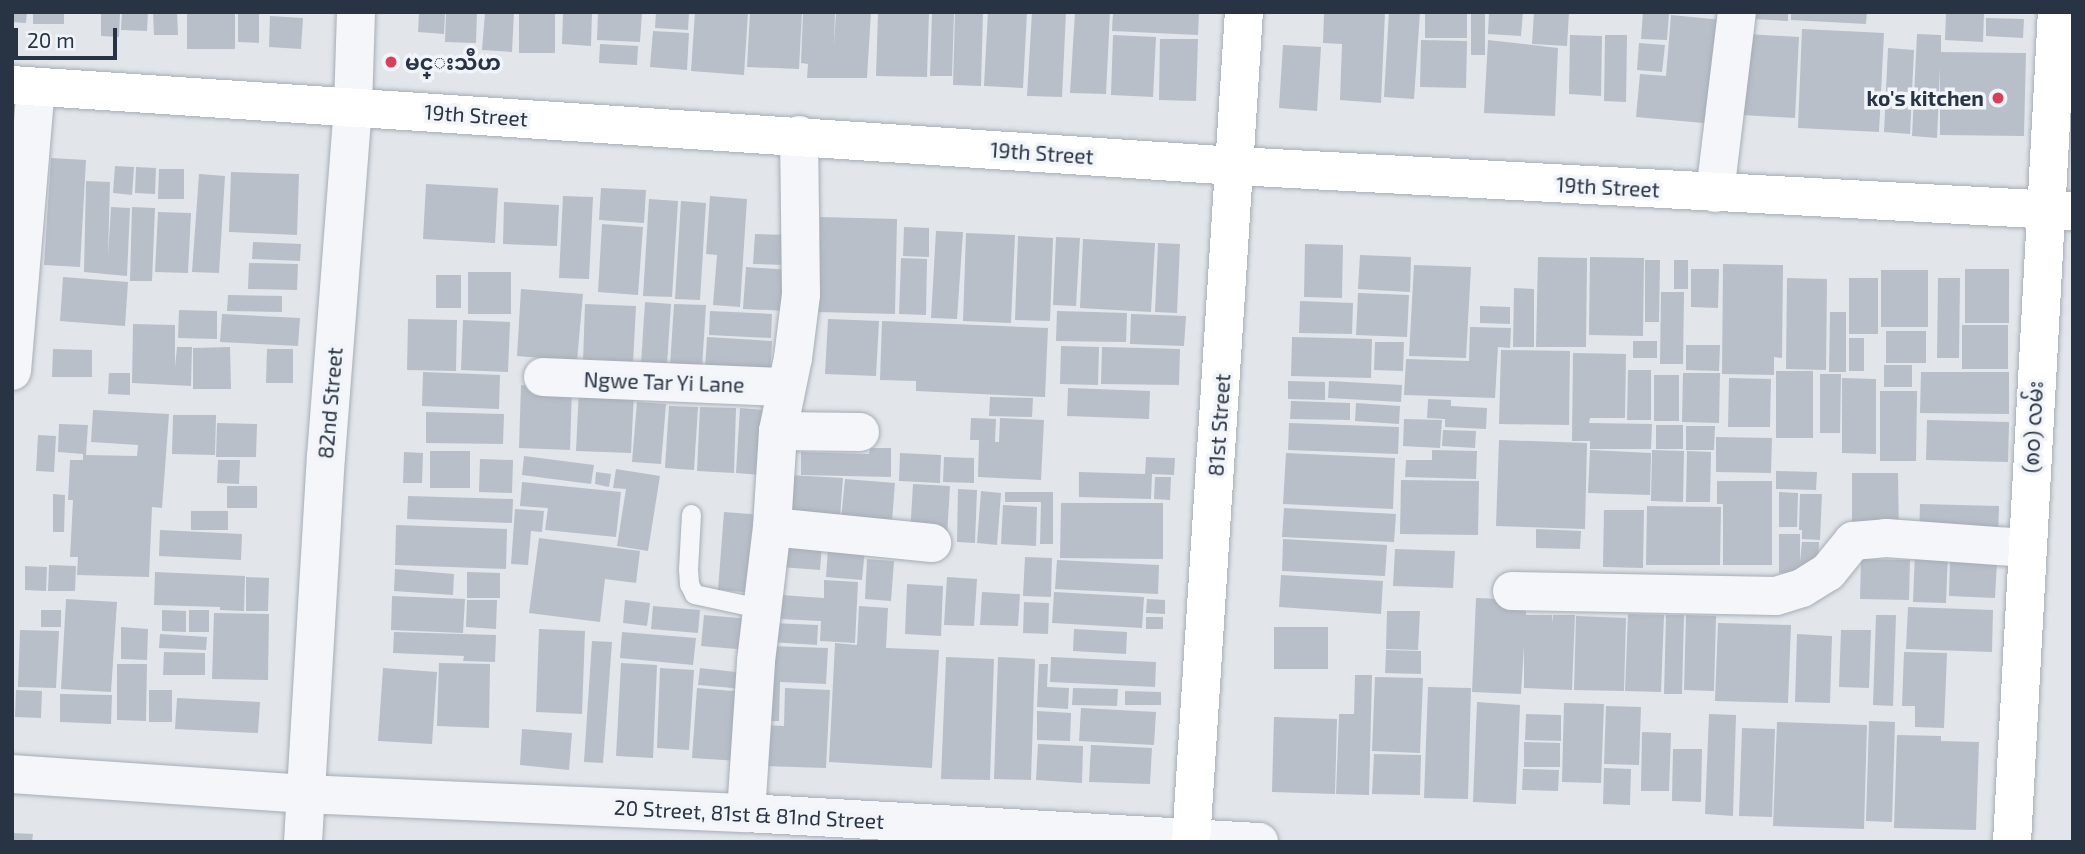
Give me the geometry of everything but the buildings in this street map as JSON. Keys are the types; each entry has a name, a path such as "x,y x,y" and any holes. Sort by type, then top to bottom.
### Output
{"street":[{"name":"82nd Street","path":"303,842 326,457 353,107 356,12"},
{"name":"81st Street","path":"1192,840 1244,12"},
{"path":"1714,193 1737,12"},
{"name":"(၈၀) လမ်း","path":"2012,842 2026,548 2059,210 2057,12"},
{"name":"19th Street","path":"24,86 799,135 1236,166 2059,210"},
{"path":"12,371 24,86"},
{"path":"746,813 756,661 772,527 778,431 801,295 799,135"},
{"name":"Ngwe Tar Yi Lane","path":"543,377 786,387"},
{"path":"778,431 860,432"},
{"path":"772,527 932,543"},
{"path":"1512,591 1776,596 1802,588 1828,572 1853,541 1886,538 2026,548"},
{"name":"20 Street, 81st & 81nd Street","path":"12,774 305,794 746,813 1259,842"}],"lane":[{"path":"691,514 688,569 689,584 694,594 764,608"}],"place":[{"name":"မင္းသီဟ","path":"391,62"},
{"name":"ko's kitchen","path":"1998,98"}]}
